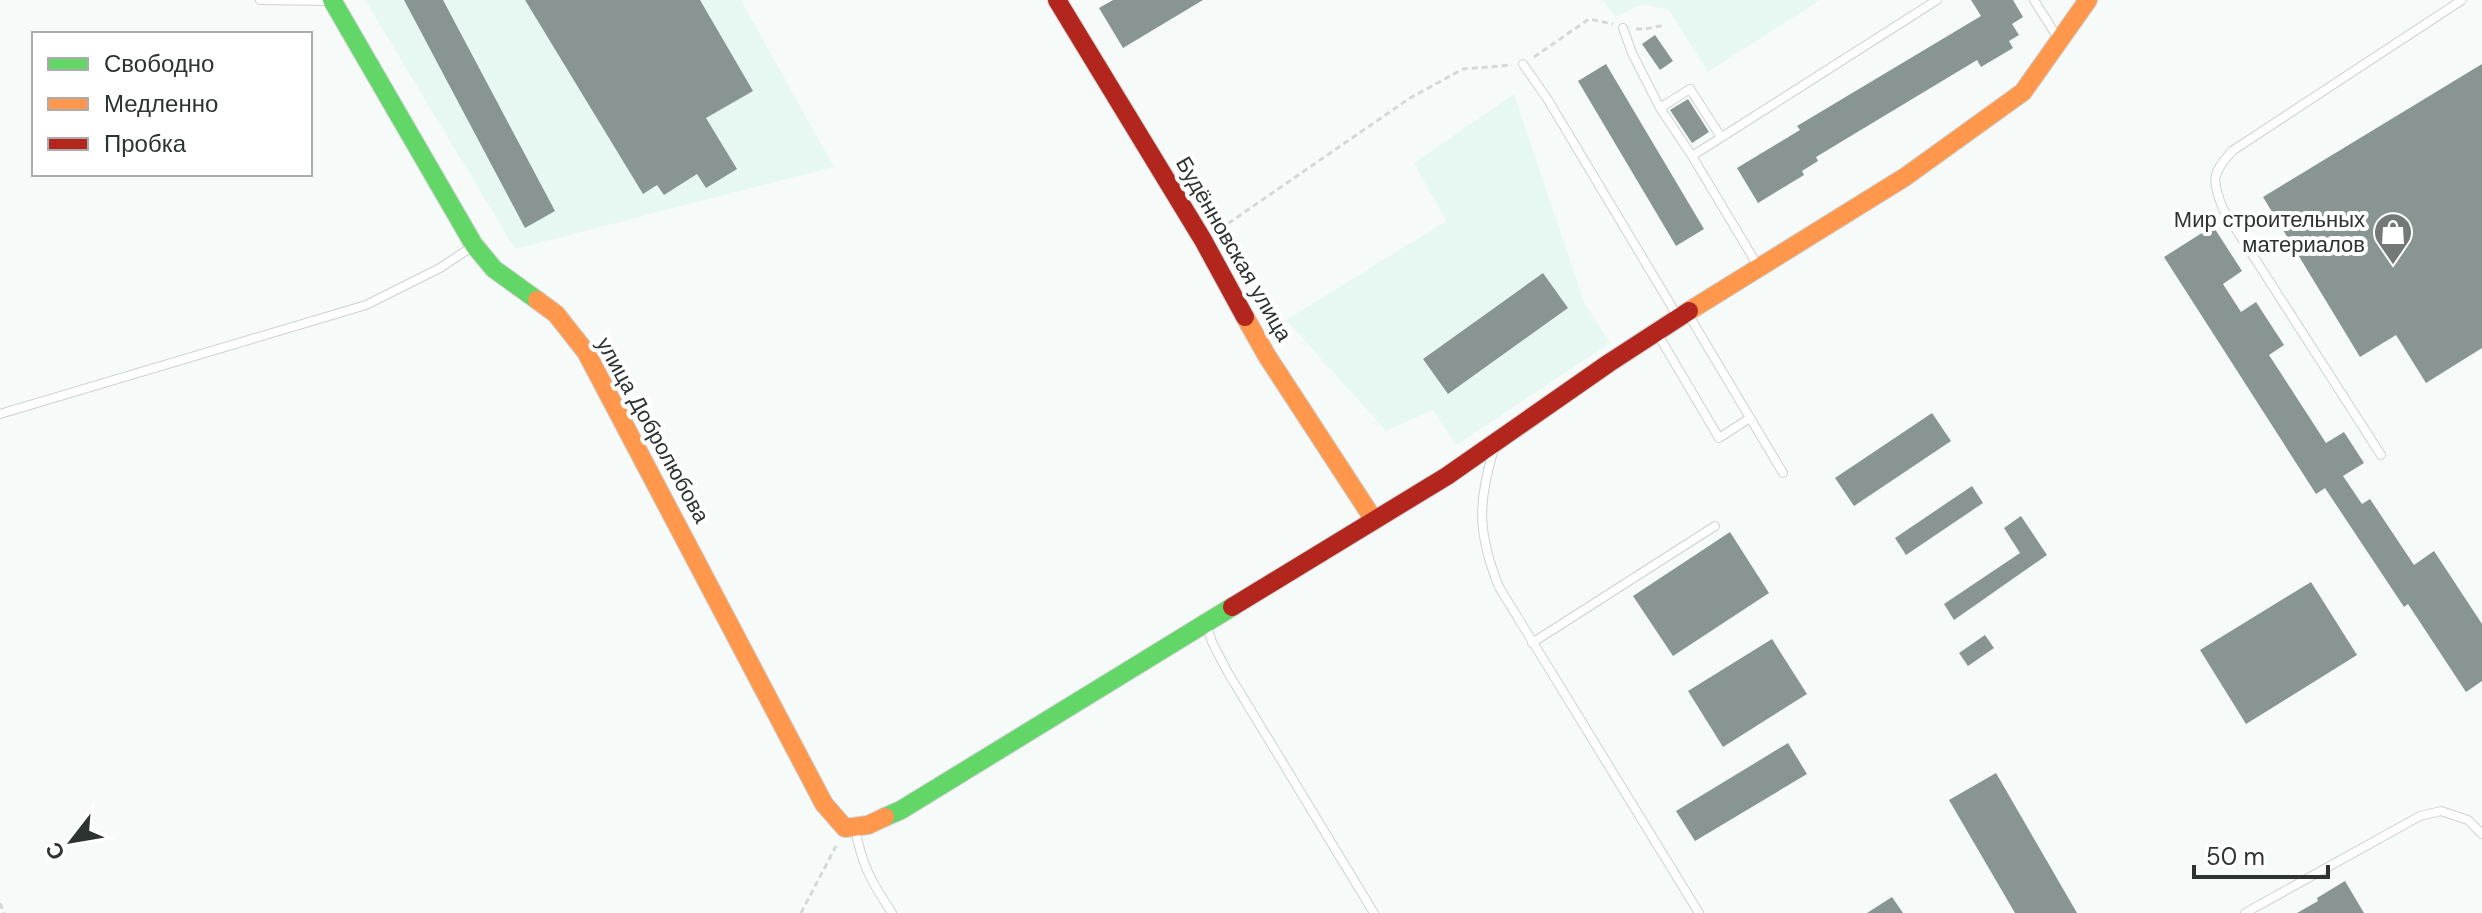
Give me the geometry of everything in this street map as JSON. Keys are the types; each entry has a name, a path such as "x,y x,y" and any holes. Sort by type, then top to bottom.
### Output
{"street":[{"name":"Будённовская улица","path":"1057,0 1203,240 1267,356 1374,520"},
{"path":"850,828 868,825 901,810 1447,476 1656,332 1905,177 2023,92 2088,0"},
{"name":"улица Добролюбова","path":"332,1 474,245 494,269 556,314 586,352 817,793 829,814 850,828"}],"lane":[{"path":"260,0 332,1"},
{"path":"1692,156 1937,0"},
{"path":"2034,0 2059,40"},
{"path":"2381,455 2223,209 2214,185 2218,168 2232,151 2462,0"},
{"path":"1623,28 1660,108 1758,267"},
{"path":"1523,64 1783,473"},
{"path":"1660,108 1690,89 1721,137"},
{"path":"0,414 366,305 440,268 474,245"},
{"path":"1656,332 1719,438 1750,418"},
{"path":"1497,441 1481,496 1486,556 1499,587 1699,913"},
{"path":"1532,643 1715,526"},
{"path":"1205,622 1227,671 1374,913"},
{"path":"2245,913 2420,816 2441,811 2468,820 2482,834"},
{"path":"850,828 866,870 892,913"}],"path":[{"path":"1203,240 1410,98 1463,69 1523,64 1589,19 1623,28 1645,29 1665,25"},
{"path":"801,913 850,828"},
{"path":"0,903 4,913"}],"shaded area":[{"path":"365,0 741,0 834,167 515,249"},
{"path":"1603,0 1820,0 1708,72 1669,10 1642,4 1615,17"},
{"path":"1514,94 1584,302 1610,343 1456,445 1433,410 1386,431 1286,320 1446,221 1414,163"}],"building":[{"path":"404,0 443,0 555,211 525,228"},
{"path":"525,0 700,0 753,91 706,118 737,169 706,188 697,174 664,195 657,185 643,194"},
{"path":"1113,0 1203,0 1123,48 1099,8"},
{"path":"1971,0 2013,0 2023,17 2012,24 2019,35 2009,41 2013,48 1981,67 1977,60 1816,157 1818,161 1802,171 1804,175 1758,203 1737,168 1800,130 1797,126 1981,16"},
{"path":"1655,35 1673,61 1660,70 1642,44"},
{"path":"1606,64 1704,229 1676,246 1578,81"},
{"name":"Мир строительных материалов","path":"2482,64 2482,348 2426,383 2396,335 2360,357 2263,197"},
{"path":"1688,99 1709,132 1692,143 1670,110"},
{"path":"2213,226 2242,271 2223,284 2241,312 2256,302 2284,345 2269,355 2326,443 2344,432 2364,463 2343,476 2362,504 2370,499 2414,565 2434,551 2482,624 2482,681 2466,692 2408,604 2404,607 2325,488 2316,494 2164,257"},
{"path":"1543,273 1568,308 1448,394 1423,359"},
{"path":"1932,413 1951,441 1854,506 1835,478"},
{"path":"1972,486 1983,503 1906,555 1895,538"},
{"path":"2021,516 2047,555 1954,620 1944,604 2020,553 2004,528"},
{"path":"1730,532 1769,593 1673,656 1633,596"},
{"path":"2311,582 2357,655 2246,724 2200,650"},
{"path":"1985,635 1994,648 1968,666 1959,653"},
{"path":"1772,639 1807,694 1723,747 1688,691"},
{"path":"1788,743 1807,774 1695,841 1676,811"},
{"path":"1996,773 2077,913 2015,913 1949,800"},
{"path":"2345,881 2364,913 2297,913 2318,901 2317,898"},
{"path":"1892,897 1903,913 1867,913"}],"traffic: fast":[{"path":"332,0 474,245 494,269 537,300"},
{"path":"885,817 1232,607"}],"traffic: slow":[{"path":"1689,311 1905,177 2023,92 2088,0"},
{"path":"537,300 556,314 586,352 824,804 845,828 868,825 885,817"},
{"path":"1245,317 1374,520"}],"traffic: jam":[{"path":"1057,0 1203,240 1245,317"},
{"path":"1232,607 1447,476 1689,311"}],"place":[{"name":"Мир строительных материалов","path":"2393,266"}]}
